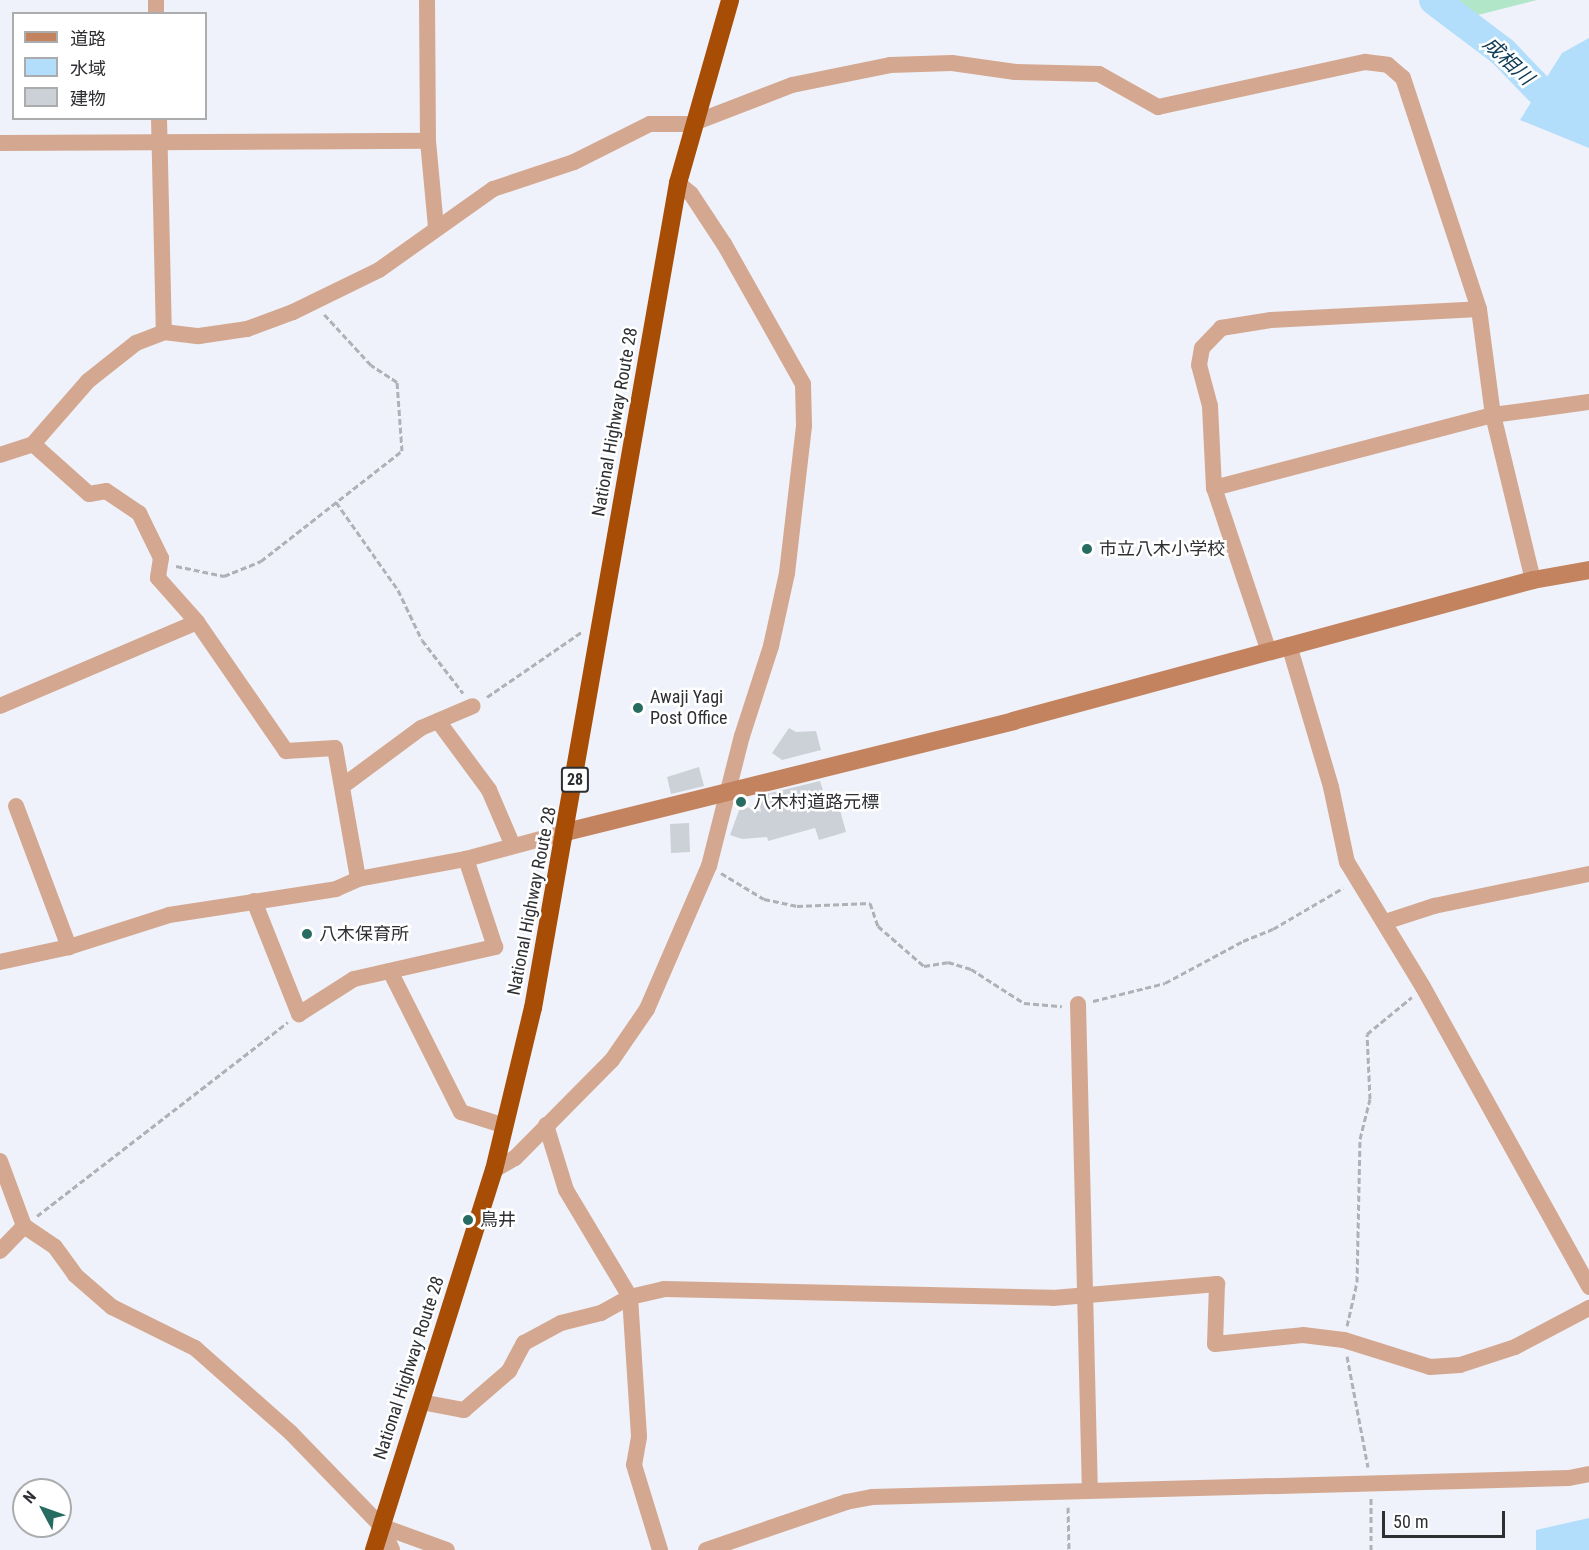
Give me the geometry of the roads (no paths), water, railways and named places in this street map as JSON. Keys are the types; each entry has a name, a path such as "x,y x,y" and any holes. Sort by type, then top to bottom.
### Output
{"highway":[{"name":"National Highway Route 28","path":"374,1550 494,1170 533,1008 567,832 678,183 691,124 730,0"}],"street":[{"path":"427,0 428,141 436,228"},
{"path":"0,455 33,444 88,381 136,343 164,332 199,336 248,328 313,301 379,270 493,189 574,162 650,124 691,124 792,85 890,64 952,63 1016,72 1099,74 1158,107 1365,62 1388,65 1403,78 1479,309 1493,415 1533,580"},
{"path":"159,120 164,332"},
{"path":"0,143 428,141"},
{"path":"494,1170 515,1158 612,1060 647,1009 709,866 771,646 787,573 804,425 803,384 724,244 691,194 678,183"},
{"path":"1268,649 1214,488 1210,406 1199,365 1202,348 1215,330 1271,320 1479,309"},
{"path":"1214,488 1493,415 1589,402"},
{"path":"33,444 89,494 106,491 139,513 161,558 158,578 197,622 286,751 335,748 344,784 358,879"},
{"path":"0,962 69,946 169,915 336,889 358,879 466,859 1013,721 1268,649 1533,580 1589,570"},
{"path":"0,706 197,622"},
{"path":"1289,645 1331,788 1347,862 1423,987 1589,1287"},
{"path":"344,784 421,728 473,706"},
{"path":"438,721 489,790 513,846"},
{"path":"16,806 69,946"},
{"path":"254,901 299,1014 354,979 495,947 466,859"},
{"path":"1385,922 1434,906 1589,874"},
{"path":"390,970 461,1112 505,1126"},
{"path":"1078,1004 1090,1490"},
{"path":"546,1125 566,1190 630,1297 639,1437 634,1465 660,1550"},
{"path":"0,1161 24,1226 55,1247 75,1275 112,1307 195,1348 291,1433 381,1526 392,1550"},
{"path":"0,1251 24,1226"},
{"path":"421,1402 464,1410 509,1371 524,1343 561,1323 601,1313 630,1297 664,1289 1085,1297 1216,1284 1215,1344 1303,1335 1344,1340 1430,1367 1461,1365 1515,1347 1589,1308"},
{"path":"706,1550 846,1503 873,1497 1067,1490 1371,1484 1589,1474"},
{"path":"381,1526 447,1550"}],"water":[{"path":"1589,38 1589,148 1520,120 1562,53"},
{"path":"1589,1518 1589,1550 1536,1550 1536,1530"}],"waterway":[{"name":"成相川","path":"1434,0 1503,52 1548,99 1589,104"}],"place":[{"name":"市立八木小学校","path":"1087,549"},
{"name":"Awaji Yagi Post Office","path":"638,708"},
{"name":"八木村道路元標","path":"741,802"},
{"name":"八木保育所","path":"307,934"},
{"name":"鳥井","path":"468,1220"}]}
